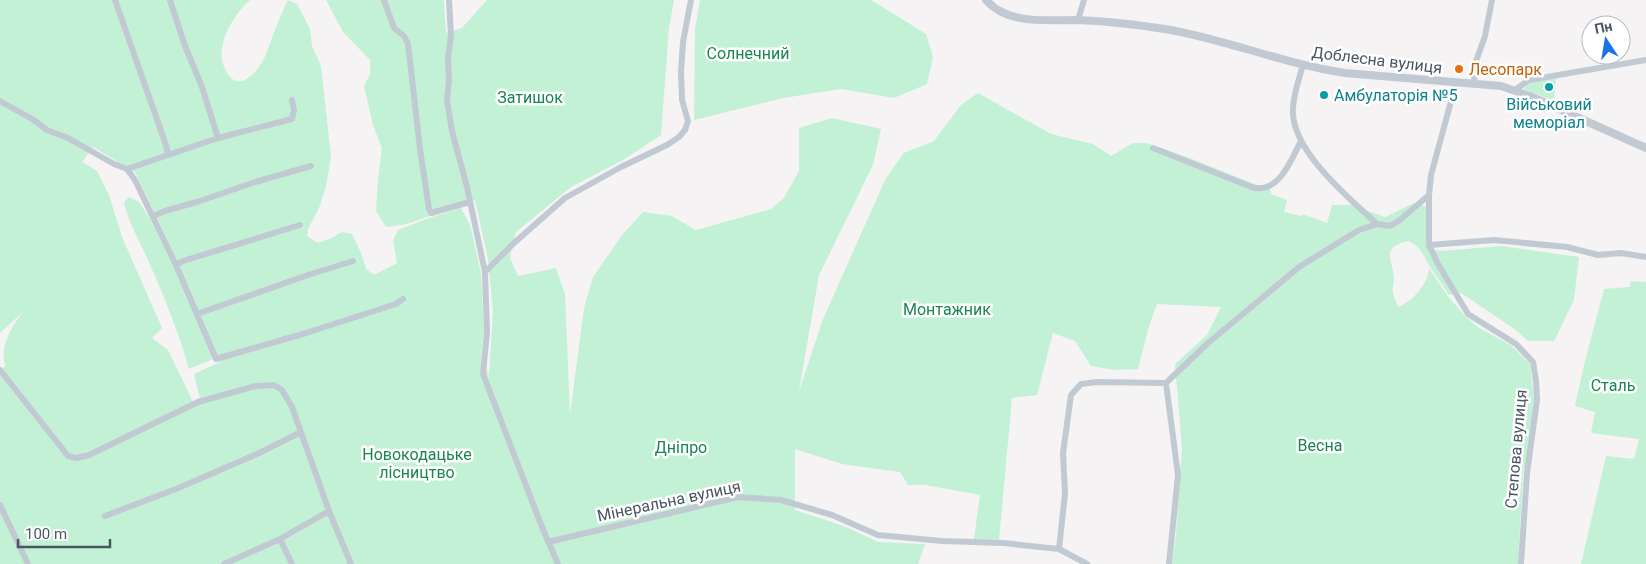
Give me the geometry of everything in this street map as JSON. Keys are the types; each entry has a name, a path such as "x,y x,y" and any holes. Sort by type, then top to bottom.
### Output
{"street":[{"path":"115,0 168,154"},
{"path":"170,0 185,46 202,87 218,138"},
{"path":"384,0 394,28 404,36 408,44 429,209 431,213 470,202"},
{"path":"449,0 451,35 448,58 449,80 447,100 452,131 485,272 487,332 483,374 558,564"},
{"path":"485,272 514,243 565,198 621,167 667,145 679,137 685,130 688,121 682,100 681,72 683,42 691,0"},
{"name":"Доблесна вулиця","path":"986,0 1005,15 1041,20 1078,20 1114,23 1171,30 1303,65 1345,73 1501,86 1515,90 1646,148"},
{"path":"1078,20 1084,0"},
{"path":"1474,84 1475,64 1484,36 1492,0"},
{"path":"1515,90 1529,80 1646,60"},
{"name":"Доблесна вулиця","path":"1303,65 1292,108 1301,141 1323,172 1377,224"},
{"name":"Степова вулиця","path":"1456,83 1431,175 1429,245 1438,264 1468,314 1516,344 1533,362 1537,400 1526,473 1521,564"},
{"path":"127,169 218,138 292,119 294,110 292,100"},
{"path":"0,101 34,120 47,130 68,138 114,164 127,169 136,180 154,216 216,359 306,333 396,304 404,299"},
{"path":"1153,148 1254,188 1260,188 1274,183 1284,172 1301,141"},
{"path":"154,216 255,182 311,166"},
{"path":"1059,549 1065,494 1063,454 1071,395 1081,384 1166,383 1215,337 1299,267 1359,230 1377,224 1390,226 1400,220 1429,195"},
{"path":"176,265 183,261 300,224"},
{"path":"1429,245 1494,240 1567,247 1598,255 1621,253 1646,257"},
{"path":"197,314 353,261"},
{"path":"0,370 68,456 77,458 89,455 198,402 256,386 274,385 282,390 292,407 350,564"},
{"path":"1166,383 1178,475 1169,564"},
{"path":"105,516 176,489 257,454 300,432"},
{"name":"Мінеральна вулиця","path":"548,542 738,497 781,500 832,515 878,535 1003,543 1059,549 1086,564"},
{"path":"0,505 28,564"},
{"path":"224,564 280,539 329,511"},
{"path":"280,539 292,564"}],"green space":[{"path":"0,0 250,0 232,23 223,42 222,61 224,68 236,81 248,78 263,61 279,18 288,0 297,4 310,29 312,46 321,66 331,157 326,187 319,208 308,229 307,236 318,243 342,232 352,234 366,269 374,275 397,263 393,240 398,230 461,208 470,225 481,273 484,329 481,357 489,375 493,311 488,259 475,200 407,224 386,227 376,211 382,148 373,125 364,86 370,74 370,60 343,32 326,0 444,0 446,33 462,28 487,0 674,0 669,28 661,135 623,160 571,187 516,232 510,258 518,276 556,268 565,294 570,414 584,308 593,277 622,235 643,212 672,216 696,230 771,209 784,198 799,171 799,128 832,118 881,129 873,165 819,275 799,391 823,319 886,178 904,153 934,141 961,105 978,93 1051,134 1093,144 1111,156 1133,143 1146,143 1257,185 1270,187 1271,194 1287,200 1284,212 1302,216 1303,214 1327,223 1332,205 1351,205 1385,217 1414,203 1428,207 1428,249 1441,251 1501,246 1579,257 1574,300 1554,341 1528,341 1516,330 1461,293 1449,295 1422,253 1409,241 1394,247 1390,256 1394,280 1394,298 1398,307 1409,301 1423,286 1429,268 1447,295 1464,315 1479,328 1512,346 1530,364 1534,399 1528,452 1523,473 1518,564 1172,564 1182,448 1175,364 1207,335 1221,307 1157,304 1149,326 1138,369 1115,370 1091,366 1075,341 1053,333 1037,395 1012,398 999,540 974,539 980,495 925,485 908,485 900,472 842,464 795,449 795,510 844,526 878,542 925,544 918,564 0,564 0,372 5,366 4,351 7,338 23,312 0,333","holes":["93,147 135,172 175,256 220,362 194,374 201,403 195,406 168,350 152,338 162,328 122,237 109,195 97,171 82,162"]},
{"name":"Солнечний","path":"700,0 871,0 926,34 933,57 927,84 894,98 841,89 783,98 694,120 695,29"},
{"path":"1556,77 1554,101 1524,89 1527,83"},
{"path":"129,197 139,202 149,217 173,265 213,359 189,369 167,305 129,219 124,202"},
{"name":"Сталь","path":"1631,281 1646,282 1646,564 1581,564 1606,456 1634,459 1639,439 1591,433 1595,412 1575,406 1604,289 1630,287"}],"place":[{"name":"Лесопарк","path":"1459,69"},
{"name":"Військовий меморіал","path":"1549,87"},
{"name":"Амбулаторія №5","path":"1324,95"}],"park label":[{"name":"Затишок","path":"530,97"},
{"name":"Монтажник","path":"947,309"},
{"name":"Весна","path":"1320,445"},
{"name":"Дніпро","path":"681,447"},
{"name":"Новокодацьке лісництво","path":"417,463"}]}
